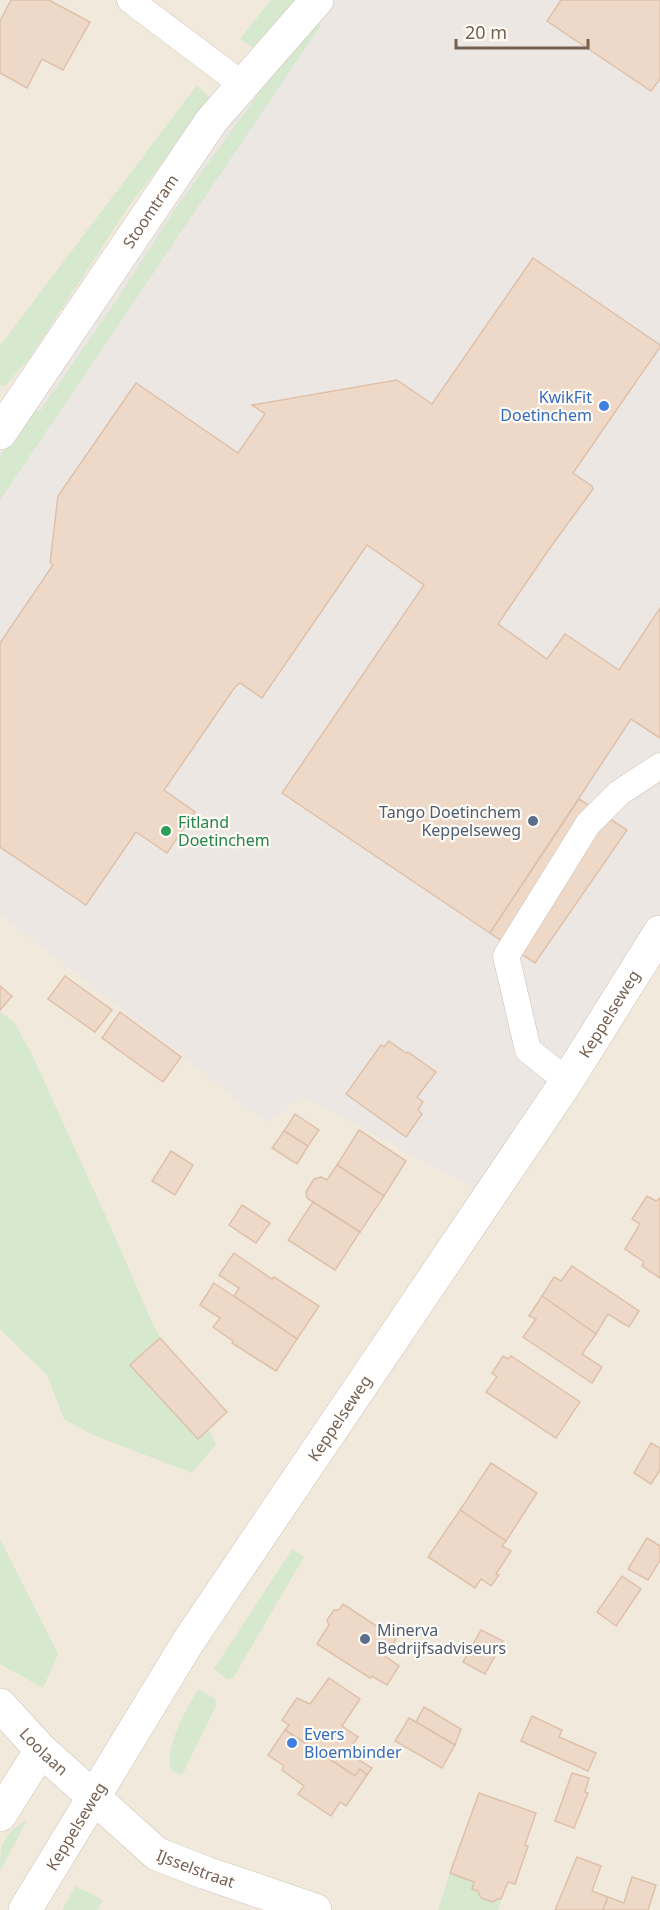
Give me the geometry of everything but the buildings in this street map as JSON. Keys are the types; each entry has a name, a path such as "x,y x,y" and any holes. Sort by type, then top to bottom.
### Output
{"main road":[{"name":"Stoomtram","path":"2,426 212,120 317,0"},
{"name":"Keppelseweg","path":"25,1910 188,1642 567,1081 660,932"},
{"name":"Loolaan","path":"0,1705 41,1750 92,1797"},
{"path":"0,1815 41,1750"},
{"name":"IJsselstraat","path":"92,1797 157,1854 315,1910"}],"lane":[{"path":"130,0 243,85"},
{"path":"567,1081 528,1050 506,956 588,824 619,793 660,766"}],"shaded area":[{"path":"0,0 660,0 660,1910 0,1910"},
{"path":"321,0 660,0 660,955 498,1200 302,1096 267,1123 0,914 0,431"}],"green space":[{"path":"271,0 300,0 257,50 240,39"},
{"path":"309,23 321,25 0,500 0,456 33,407 40,411 122,292 173,212"},
{"path":"197,85 211,99 129,206 30,357 6,385 0,386 0,346"},
{"path":"0,1012 14,1022 33,1057 150,1318 216,1444 192,1473 91,1434 64,1419 47,1375 0,1329"},
{"path":"0,1539 58,1654 43,1688 0,1664"},
{"path":"292,1549 304,1557 233,1678 227,1679 214,1669"},
{"path":"198,1689 215,1699 216,1706 182,1775 172,1771 170,1752 188,1706"},
{"path":"26,1822 0,1871 3,1843 10,1833"},
{"path":"450,1873 474,1882 472,1889 478,1891 481,1898 492,1902 501,1900 498,1910 438,1910"},
{"path":"76,1886 103,1900 97,1910 62,1910"}],"place":[{"name":"KwikFit Doetinchem","path":"604,406"},
{"name":"Tango Doetinchem Keppelseweg","path":"533,821"},
{"name":"Fitland Doetinchem","path":"166,831"},
{"name":"Minerva Bedrijfsadviseurs","path":"365,1639"},
{"name":"Evers Bloembinder","path":"292,1743"}]}
